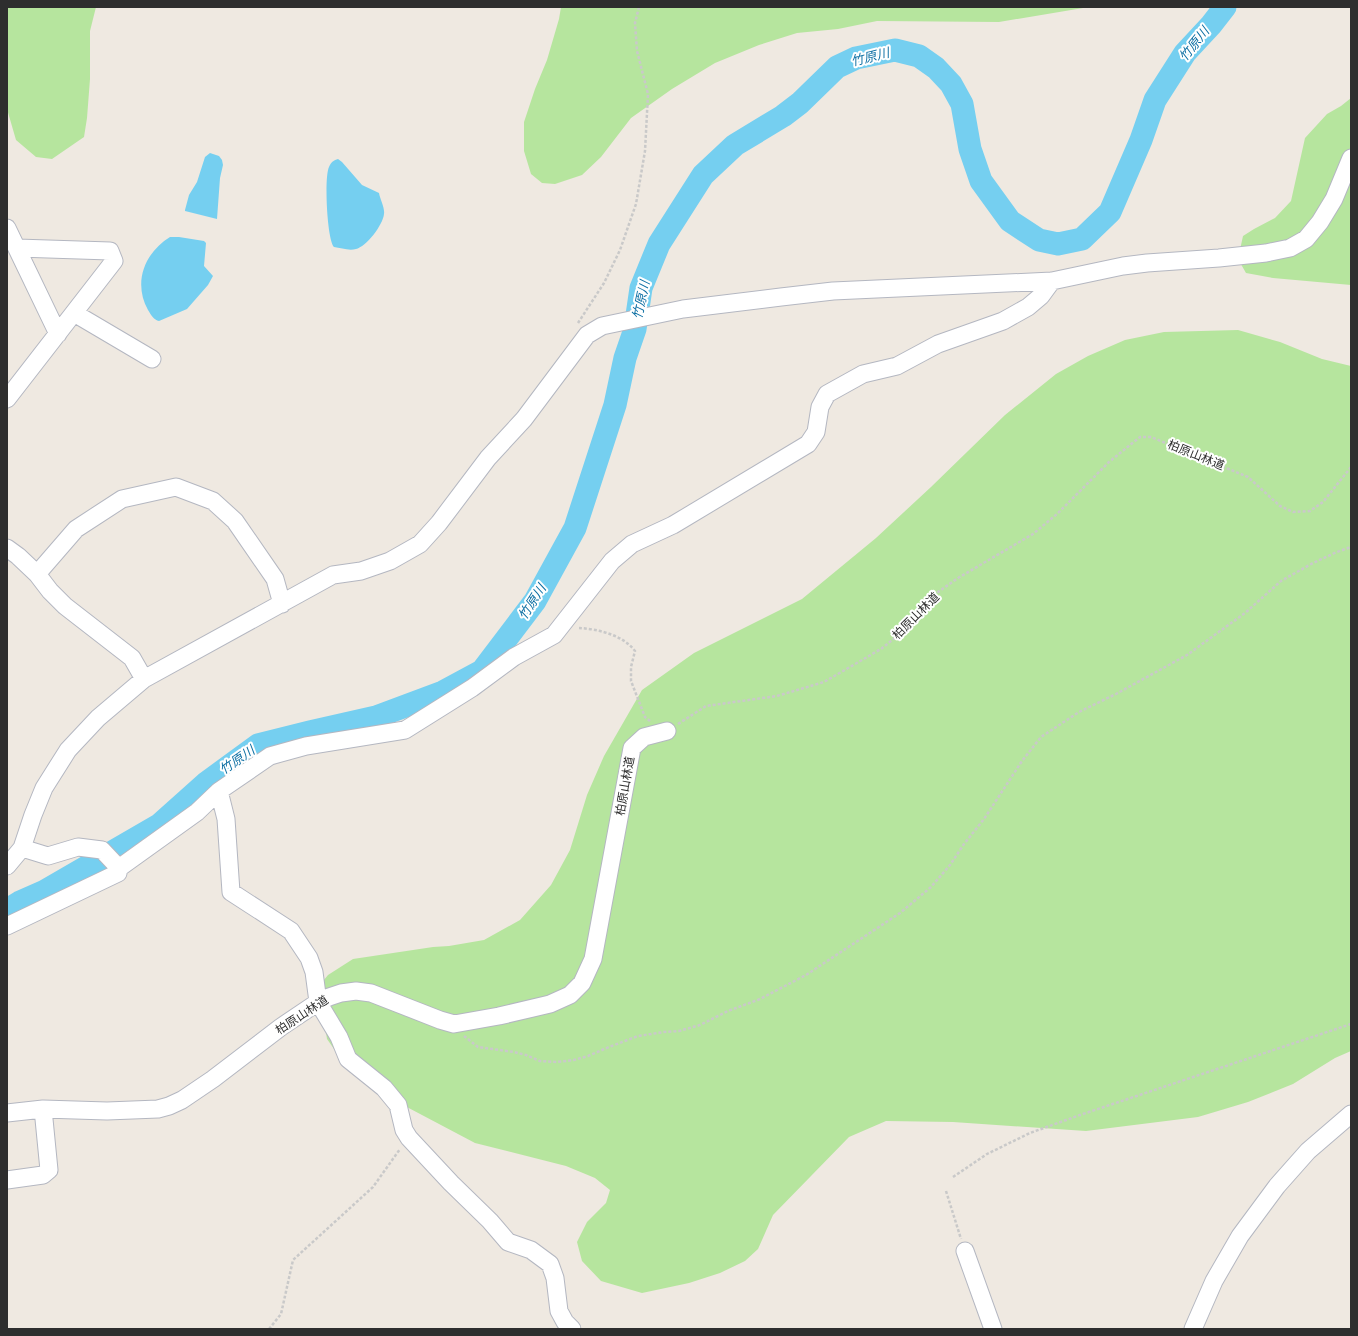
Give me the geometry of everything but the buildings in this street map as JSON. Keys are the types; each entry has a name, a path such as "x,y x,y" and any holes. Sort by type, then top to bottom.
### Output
{"street":[{"path":"7,866 22,848 44,788 68,750 98,718 144,679 333,575 361,570 390,561 420,544 439,523 488,458 524,419 587,335 602,326 683,309 833,291 1052,281 1123,266 1220,258 1266,253 1290,248 1306,239 1320,222 1334,200 1351,158"},
{"path":"7,228 58,334"},
{"path":"7,398 114,261 110,251 17,248"},
{"path":"118,867 197,812 219,791 270,756 306,746 405,730 472,688 514,657 554,635 612,561 632,544 673,525 808,444 816,432 820,407 827,394 863,374 897,366 938,344 1003,321 1028,307 1042,296 1052,281"},
{"path":"74,312 152,359"},
{"path":"37,574 76,529 122,499 176,487 212,501 234,521 275,579 282,604"},
{"path":"7,548 37,574 64,606 132,658 144,679"},
{"name":"柏原山林道","path":"7,1113 43,1109 107,1111 158,1109 169,1106 182,1100 213,1079 318,1002 341,993 356,991 371,993 454,1024 499,1016 550,1004 570,995 582,983 593,959 632,748 644,737 667,731"},
{"path":"219,791 226,818 231,892 291,931 309,958 314,972 318,1002 339,1037 348,1059 384,1088 398,1105 404,1130 409,1138 451,1183 490,1221 508,1242 531,1250 550,1264 556,1278 559,1311 565,1322 572,1329"},
{"path":"7,926 118,873 118,867 102,850 78,846 48,856 22,848"},
{"path":"7,1180 43,1175 49,1170 43,1109"},
{"path":"1193,1329 1214,1281 1240,1236 1277,1186 1308,1151 1351,1114"},
{"path":"965,1251 993,1329"}],"path":[{"path":"579,345 577,332 578,323 604,283 620,250 636,204 645,151 648,94 637,51 635,23 639,7"},
{"name":"柏原山林道","path":"667,731 706,706 776,696 824,682 881,649 901,633 931,597 958,578 1033,534 1057,514 1109,462 1140,437 1151,437 1248,477 1280,506 1293,512 1310,511 1323,502 1351,467"},
{"path":"454,1024 462,1035 478,1047 514,1052 540,1061 557,1062 574,1060 638,1036 679,1031 700,1026 728,1011 760,999 806,975 900,913 931,887 950,865 964,844 984,819 1022,761 1041,737 1078,712 1116,694 1187,654 1245,612 1282,581 1313,563 1351,547"},
{"path":"560,626 593,629 630,644 635,651 631,667 631,681 645,717 667,731"},
{"path":"953,1177 987,1154 1030,1133 1087,1112 1351,1024"},
{"path":"269,1329 280,1314 293,1260 373,1187 409,1138"},
{"path":"946,1191 965,1251"}],"green space":[{"path":"7,7 96,7 90,31 90,79 84,137 52,159 36,157 16,140 7,109"},
{"path":"561,7 1089,7 999,22 877,21 838,29 797,33 759,45 715,63 672,89 631,118 601,157 582,175 555,184 542,183 531,174 524,151 524,122 547,60"},
{"path":"1351,98 1351,285 1273,278 1246,273 1238,259 1243,236 1275,218 1291,201 1305,138 1327,114"},
{"path":"1238,330 1280,342 1322,359 1351,366 1351,1051 1335,1058 1293,1084 1248,1102 1198,1117 1086,1131 953,1122 886,1121 849,1137 773,1215 758,1249 745,1261 720,1273 689,1283 642,1293 601,1281 582,1261 577,1242 587,1222 606,1203 610,1190 595,1178 566,1166 475,1143 386,1096 341,1059 327,1039 319,986 328,975 353,959 484,940 520,920 551,885 570,850 587,795 604,756 642,690 694,653 802,599 876,538 1005,415 1056,374 1088,356 1125,340 1164,332"}],"water":[{"path":"210,153 219,156 223,165 220,178 217,219 185,211 189,195 197,182 205,157"},
{"path":"338,159 362,185 379,193 384,209 381,224 373,235 360,247 353,250 334,247 328,221 327,173 331,164"},
{"path":"170,237 204,241 206,243 204,266 213,276 208,285 187,309 159,321 151,315 148,310 141,289 142,279 144,269 153,251"}],"waterway":[{"name":"竹原川","path":"7,910 20,902 45,891 159,825 206,783 258,745 376,717 443,692 482,671 535,601 575,528 615,405 625,358 635,329 641,288 659,244 703,175 735,145 783,116 800,103 837,67 856,58 895,50 919,56 936,68 951,84 962,104 970,149 981,181 1010,221 1039,240 1058,244 1082,239 1110,212 1141,140 1155,100 1185,53 1211,25 1225,7"}]}
